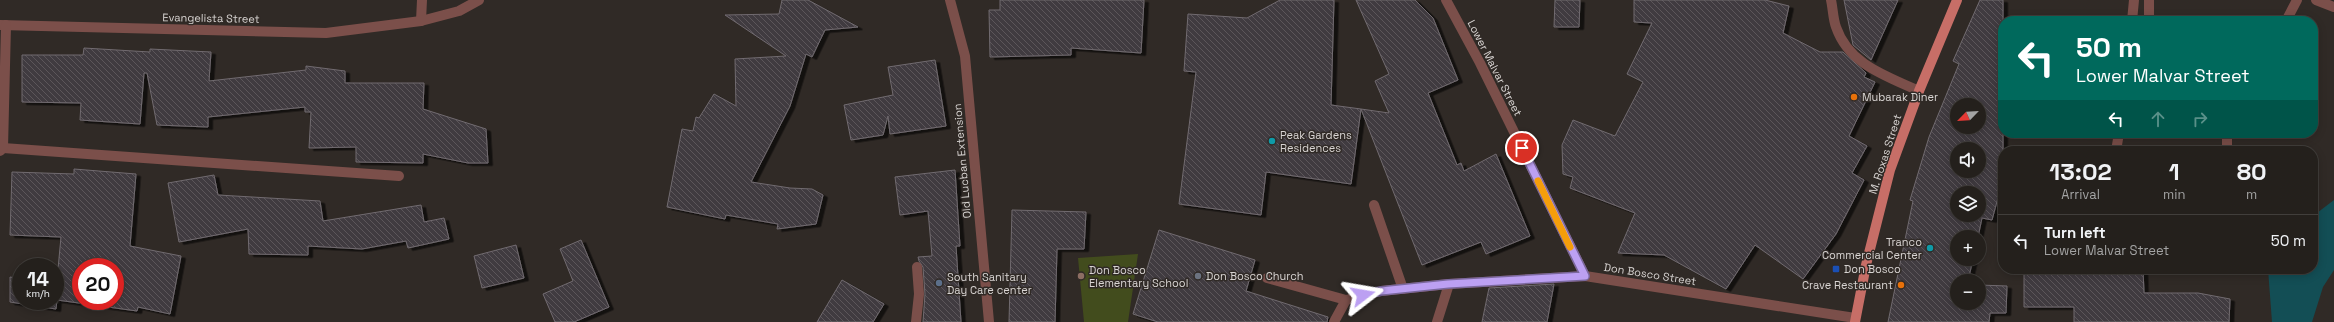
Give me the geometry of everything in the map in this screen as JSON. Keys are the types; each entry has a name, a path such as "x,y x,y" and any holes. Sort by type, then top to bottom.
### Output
{"main road":[{"name":"M. Roxas Street","path":"1855,320 1866,265 1890,170 1919,91 1957,0"}],"street":[{"path":"421,21 422,0"},
{"name":"Evangelista Street","path":"3,25 326,33 421,21 459,11 479,0"},
{"name":"Old Lucban Extension","path":"950,0 965,56 989,322"},
{"name":"Lower Malvar Street","path":"1446,0 1480,63 1585,276"},
{"path":"1831,0 1836,28 1849,51 1866,67 1919,91"},
{"path":"2132,16 2134,0"},
{"path":"2149,0 2149,16"},
{"path":"2289,16 2297,0"},
{"path":"2316,0 2334,7"},
{"path":"3,25 2,150 399,176"},
{"path":"1374,205 1403,288"},
{"path":"916,322 920,294 917,267"},
{"name":"Don Bosco Street","path":"1267,278 1346,300 1381,291 1403,288 1585,276 1855,320"},
{"path":"1437,322 1448,284"},
{"path":"1334,322 1346,300"}],"green space":[{"path":"1138,254 1128,322 1084,322 1078,258"}],"water":[{"path":"2334,200 2334,270 2323,287 2312,322 2272,322 2268,274 2318,274 2318,212"}],"building":[{"path":"782,0 808,0 858,27 825,30 812,57 806,54 790,106 751,182 790,188 812,189 823,195 816,224 777,229 778,224 726,215 725,219 667,207 682,129 693,131 696,117 699,118 714,94 736,106 735,59 786,56 725,15 779,14"},
{"path":"1000,0 1144,0 1141,53 1071,48 1071,55 990,57 989,10 1000,10"},
{"path":"1280,0 1334,0 1331,105 1361,109 1351,184 1266,172 1261,215 1179,204 1196,72 1184,71 1188,14 1247,18"},
{"path":"1356,0 1415,0 1433,18 1458,80 1428,93 1457,165 1461,163 1464,171 1496,154 1530,236 1486,254 1481,242 1422,265 1361,109 1389,113 1375,81 1389,74"},
{"path":"1555,0 1580,0 1579,27 1554,27"},
{"path":"1634,0 1765,0 1789,6 1783,33 1820,52 1843,52 1866,73 1864,77 1875,82 1849,136 1867,146 1852,173 1864,180 1836,234 1803,279 1755,245 1726,289 1664,255 1618,253 1635,213 1570,188 1573,177 1563,174 1562,145 1573,120 1615,136 1643,82 1627,74 1652,23 1634,22"},
{"path":"1844,0 1898,0 1871,60 1853,45"},
{"path":"1980,0 2003,0 2003,16 1998,16 1998,138 2003,138 2003,146 1998,146 1998,198 1992,220 1986,219 1986,186 1950,186 1950,222 1981,222 1979,230 1950,230 1950,266 1971,266 1970,274 1950,274 1950,310 1986,310 1986,285 2007,286 2006,313 1990,313 1989,322 1888,322 1913,201 1910,200 1929,137 1959,64 1953,61"},
{"path":"84,48 150,52 150,49 211,52 209,81 306,70 306,66 345,71 345,83 424,83 423,109 486,129 488,163 468,163 423,154 423,163 356,162 356,147 309,148 311,112 305,112 305,107 208,117 208,127 157,125 147,73 144,73 140,124 80,120 81,103 22,102 22,55 83,55"},
{"path":"935,60 946,126 890,134 888,116 883,135 851,140 844,105 893,95 888,67"},
{"path":"74,169 136,174 130,246 181,256 170,314 138,307 137,311 124,309 124,258 72,258 72,302 64,301 64,258 59,258 61,237 10,235 12,172 74,174"},
{"path":"955,170 960,246 956,246 961,322 923,322 925,294 923,267 918,257 932,256 928,211 900,215 895,177"},
{"path":"214,175 218,195 320,201 323,221 421,205 424,222 444,218 449,239 408,248 406,241 362,249 308,246 308,255 249,254 248,229 179,242 168,183"},
{"path":"1012,210 1086,212 1084,249 1057,249 1055,322 1009,322"},
{"name":"Don Bosco Church","path":"1159,230 1255,260 1246,291 1328,317 1327,322 1158,322 1133,314"},
{"path":"581,240 609,307 574,322 555,322 543,294 573,281 560,249"},
{"path":"516,245 524,278 482,288 474,256"},
{"path":"2024,274 2143,274 2144,293 2198,293 2230,299 2229,322 2074,322 2074,307 2024,307"},
{"path":"10,277 12,277 12,302 10,302"},
{"path":"842,280 884,304 873,322 817,322"},
{"path":"1554,284 1547,322 1482,322 1489,288"}],"slow traffic":[{"path":"1538,181 1570,247"}],"place":[{"name":"Mubarak Diner","path":"1854,97"},
{"name":"Peak Gardens Residences","path":"1272,141"},
{"name":"Tranco Commercial Center","path":"1930,248"},
{"name":"Don Bosco","path":"1836,269"},
{"name":"Don Bosco Elementary School","path":"1081,276"},
{"name":"Don Bosco Church","path":"1198,276"},
{"name":"South Sanitary Day Care center","path":"939,283"},
{"name":"Crave Restaurant","path":"1901,285"}],"route":[{"path":"1363,295 1381,291 1448,284 1585,276 1522,148"}]}
